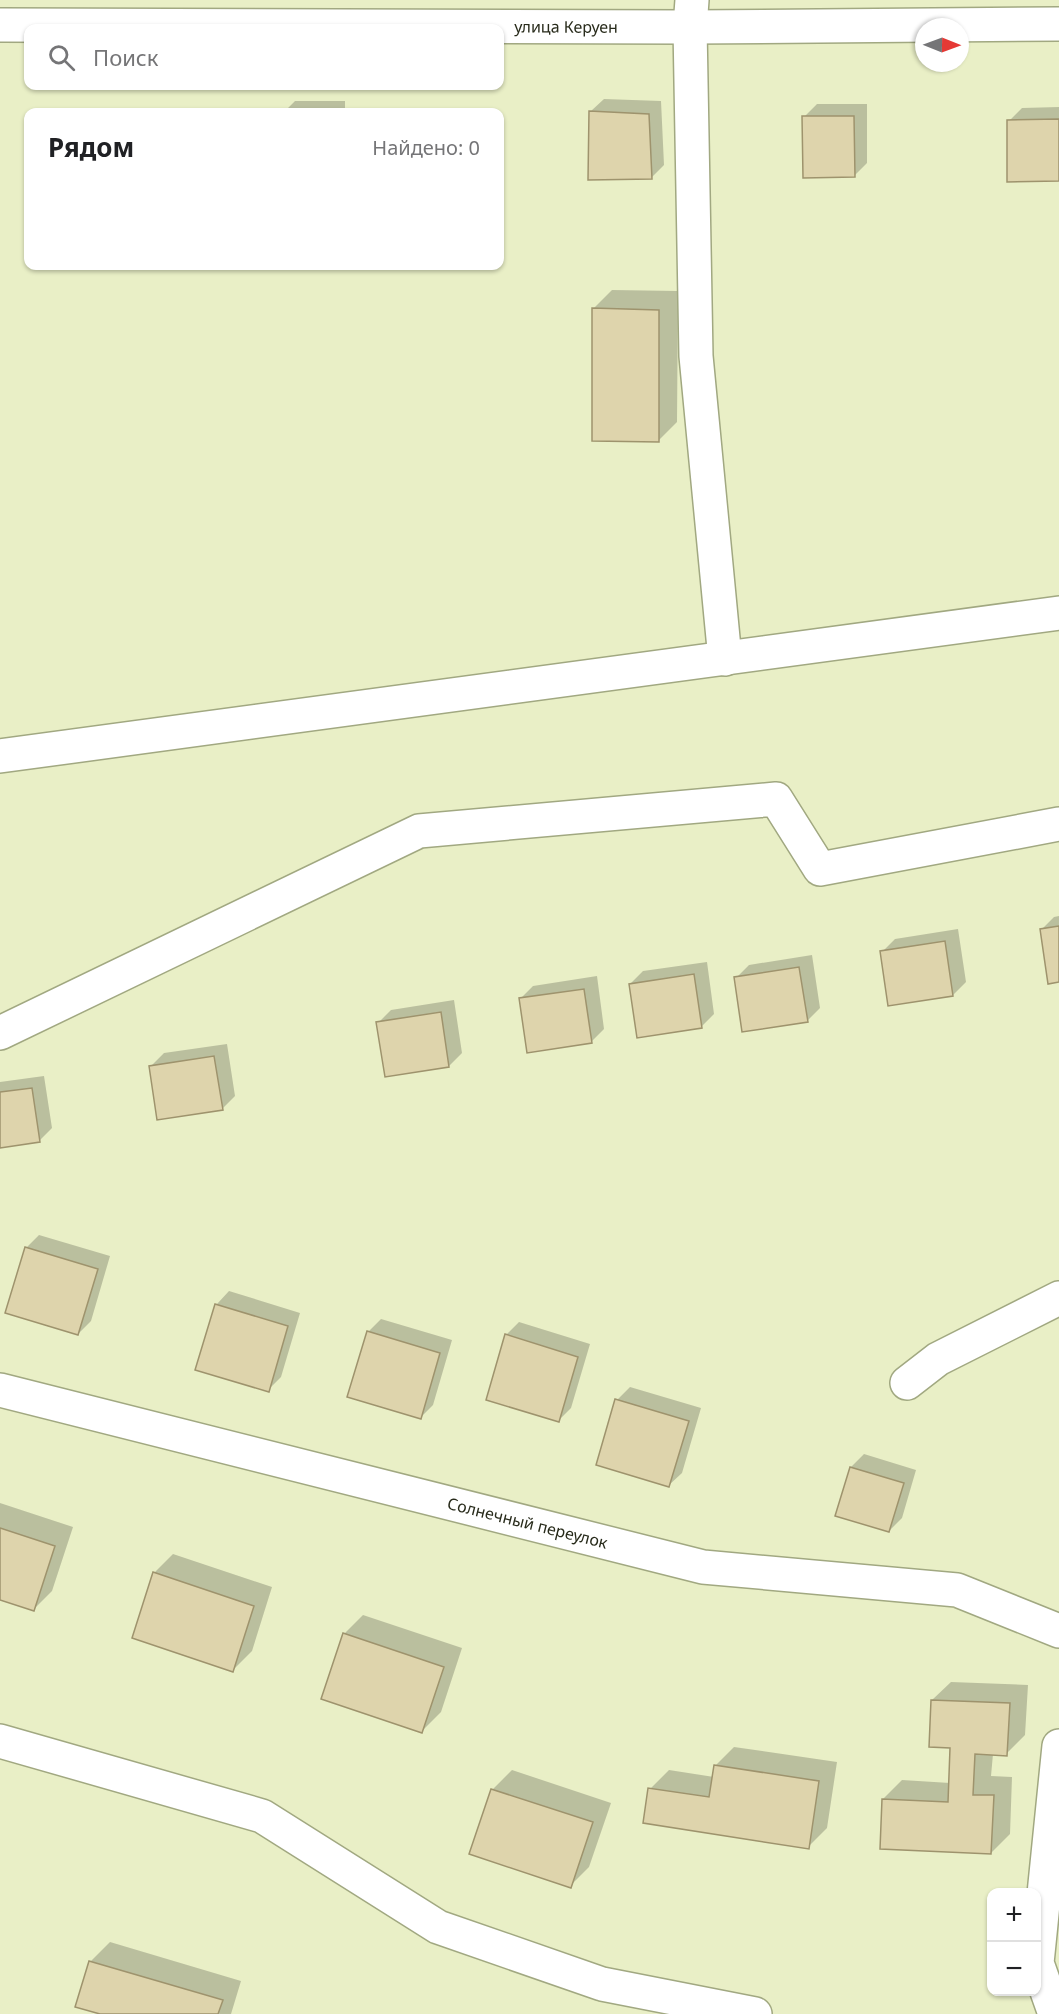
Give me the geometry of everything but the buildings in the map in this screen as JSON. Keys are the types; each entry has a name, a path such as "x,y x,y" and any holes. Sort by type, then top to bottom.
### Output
{"main road":[{"name":"улица Керуен","path":"58,24 691,13 1059,24"},
{"path":"691,13 696,356 725,659"},
{"name":"улица Керуен","path":"0,25 24,25"},
{"path":"0,756 1059,613"},
{"path":"0,1033 419,831 776,799 820,869 1059,824"},
{"path":"907,1383 938,1359 1059,1298"},
{"name":"Солнечный переулок","path":"0,1390 703,1567 957,1590 1059,1631"},
{"path":"0,1741 262,1816 438,1927 602,1984 754,2014"},
{"path":"1055,2014 1037,1963 1059,1746"}]}
